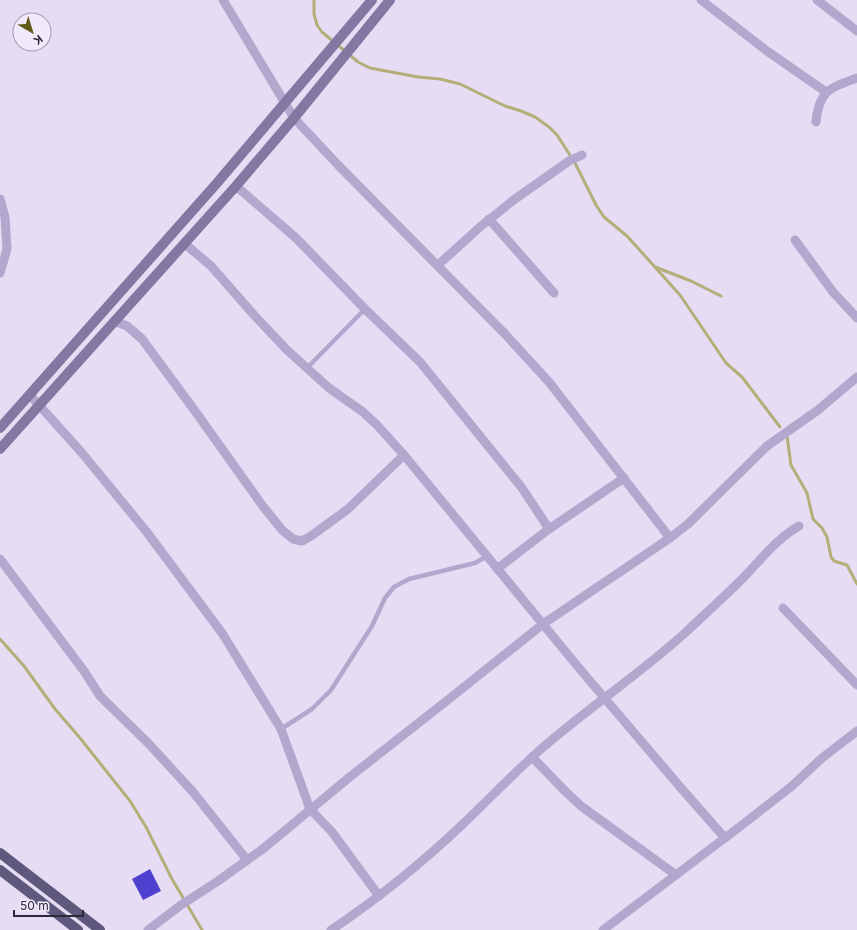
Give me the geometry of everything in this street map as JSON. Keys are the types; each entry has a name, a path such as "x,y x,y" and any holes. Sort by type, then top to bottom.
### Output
{"main road":[{"path":"1,424 30,395 217,183 372,0"},
{"path":"0,449 236,186 294,118 390,0"},
{"path":"0,853 100,930"},
{"path":"0,870 78,930"}],"street":[{"path":"223,0 294,118 338,165 505,334 549,382 670,538"},
{"path":"701,0 767,51 826,92"},
{"path":"816,0 857,31"},
{"path":"816,122 817,114 826,92 834,87 857,78"},
{"path":"438,265 489,219 569,161 580,155"},
{"path":"236,186 296,238 365,309 420,362 522,488 549,530"},
{"path":"0,199 5,217 7,249 0,273"},
{"path":"489,219 554,293"},
{"path":"795,240 833,292 857,318"},
{"path":"185,244 211,266 254,316 286,350 329,388 363,412 377,425 605,698 725,838"},
{"path":"114,321 127,326 142,339 262,505 282,530 293,539 302,541 311,536 348,508 404,456"},
{"path":"148,930 181,905 247,860 543,624 670,538 688,524 767,446 818,410 857,377"},
{"path":"30,395 82,453 146,531 222,633 281,728 310,809 332,832 379,896"},
{"path":"497,569 549,530 624,478"},
{"path":"331,930 399,881 463,824 532,757 570,724 657,657 743,578 778,541 787,533 799,526"},
{"path":"0,559 84,672 100,696 149,744 193,792 247,860"},
{"path":"783,608 857,684"},
{"path":"603,930 792,786 822,758 857,731"},
{"path":"532,757 581,806 676,875"}],"lane":[{"path":"306,368 365,309"},
{"path":"281,728 320,703 331,690 372,626 385,598 394,587 409,579 476,563 487,556"}],"building":[{"path":"150,869 161,891 143,900 132,879"}],"waterway":[{"path":"314,0 314,14 317,25 322,32 358,62 370,68 418,77 440,79 460,84 505,106 535,117 549,127 557,135 575,163 596,205 604,217 627,236 680,295 726,363 742,377 780,427"},
{"path":"655,267 691,281 721,296"},
{"path":"787,436 791,465 807,493 813,519 822,528 827,537 831,557 834,561 847,565 857,584"},
{"path":"0,639 24,666 55,709 130,801 146,827 172,879 202,930"}]}
